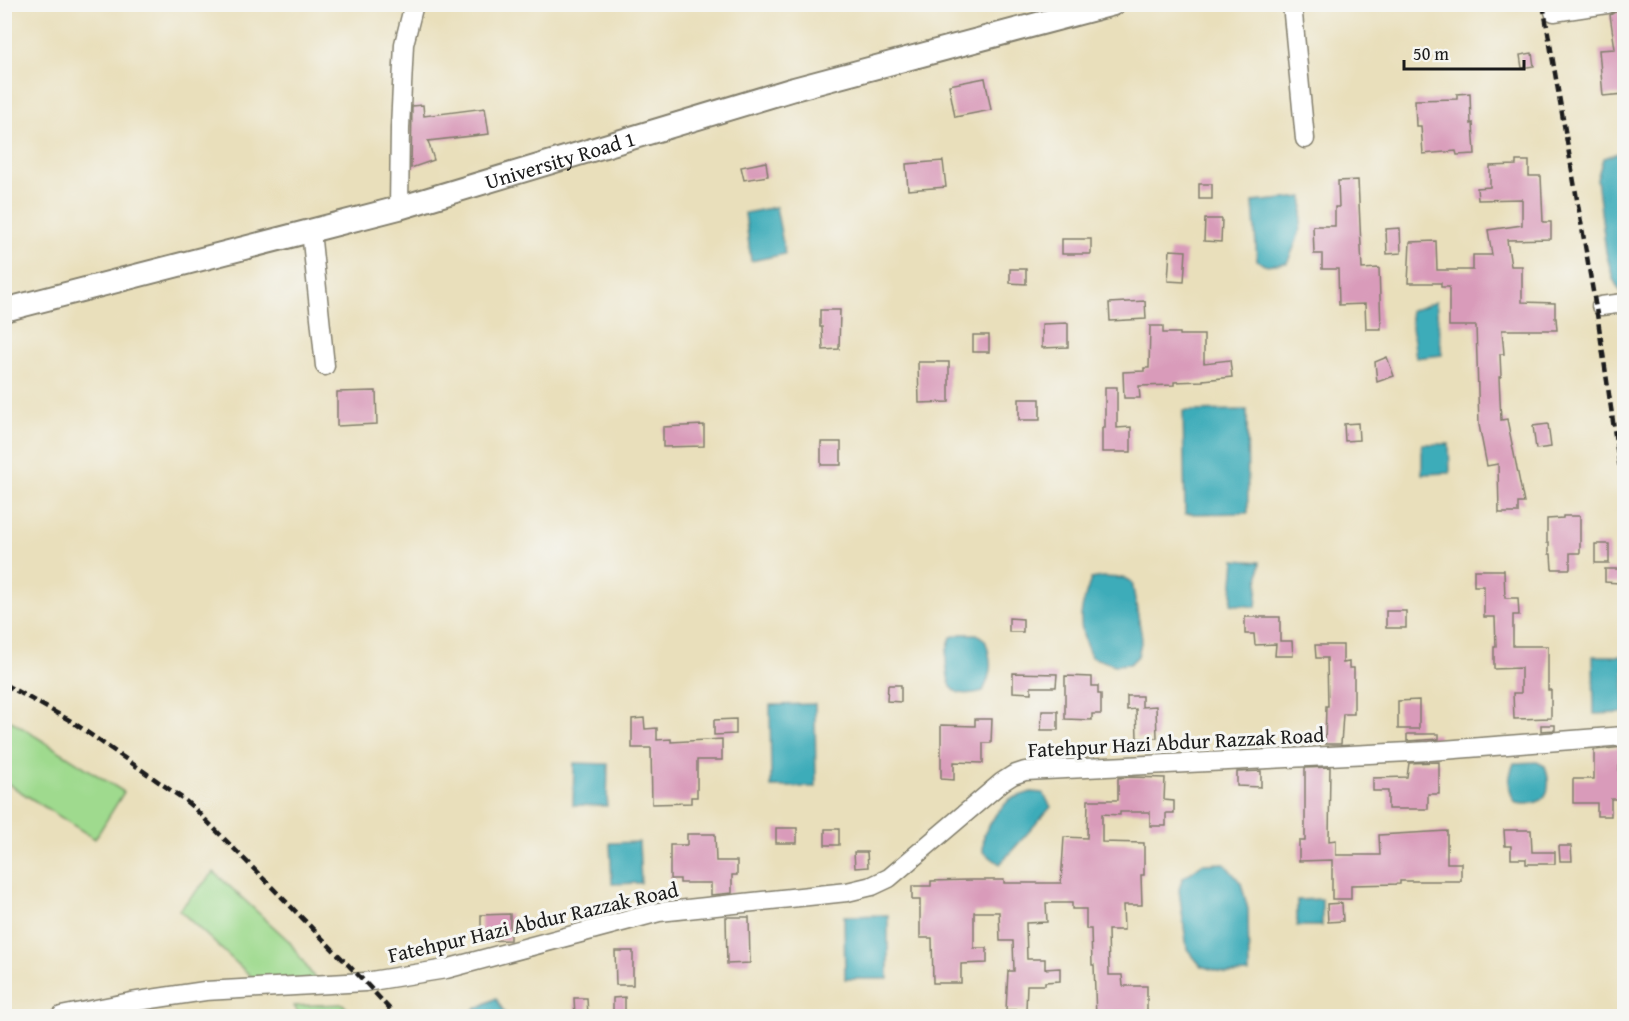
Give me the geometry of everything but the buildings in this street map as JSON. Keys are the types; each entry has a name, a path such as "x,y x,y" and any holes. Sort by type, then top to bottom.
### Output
{"main road":[{"name":"University Road 1","path":"4,310 399,208 794,89 1113,4"}],"street":[{"path":"399,208 404,44 414,4"},
{"path":"1292,4 1305,139"},
{"path":"1554,12 1607,4"},
{"path":"311,231 325,366"},
{"path":"1601,306 1624,303"},
{"name":"Fatehpur Hazi Abdur Razzak Road","path":"61,1017 131,1002 205,991 365,982 446,969 659,912 847,892 872,886 889,878 1002,782 1025,771 1430,751 1624,736"}],"green space":[{"path":"5,717 124,792 95,839 5,782"},
{"path":"214,872 289,941 315,979 281,984 254,979 179,910"},
{"path":"343,1004 353,1016 300,1016 294,1006"}],"water":[{"path":"1624,153 1624,294 1613,279 1606,252 1597,179 1603,158"},
{"path":"1303,197 1300,231 1287,263 1264,265 1257,260 1253,202"},
{"path":"776,207 785,254 751,261 745,213"},
{"path":"1436,302 1442,355 1416,358 1410,311"},
{"path":"1247,410 1248,513 1185,514 1183,411"},
{"path":"1422,444 1449,444 1450,473 1422,474"},
{"path":"1235,560 1260,562 1256,607 1231,604"},
{"path":"1124,578 1132,582 1142,638 1138,656 1130,664 1115,665 1091,657 1086,646 1081,627 1084,600 1091,579"},
{"path":"961,634 977,634 985,640 990,666 989,677 983,691 962,694 950,685 946,665 947,649 951,637"},
{"path":"1593,656 1624,656 1624,713 1594,714"},
{"path":"815,704 816,787 771,787 770,705"},
{"path":"1537,762 1545,766 1548,775 1545,796 1534,803 1516,803 1509,784 1514,763"},
{"path":"574,763 608,764 607,806 573,805"},
{"path":"1031,792 1043,793 1051,807 1000,864 983,852 984,834 996,814 1010,799"},
{"path":"639,842 641,883 612,884 610,843"},
{"path":"1224,863 1241,883 1248,909 1249,973 1227,974 1201,966 1187,949 1179,890 1182,879 1202,864"},
{"path":"1322,899 1322,926 1297,926 1297,900"},
{"path":"888,915 888,979 845,979 844,916"},
{"path":"496,998 506,1016 464,1016 464,1015"}],"railway":[{"path":"1543,4 1598,320 1624,496"},
{"path":"4,684 71,721 195,809 396,1016"}]}
